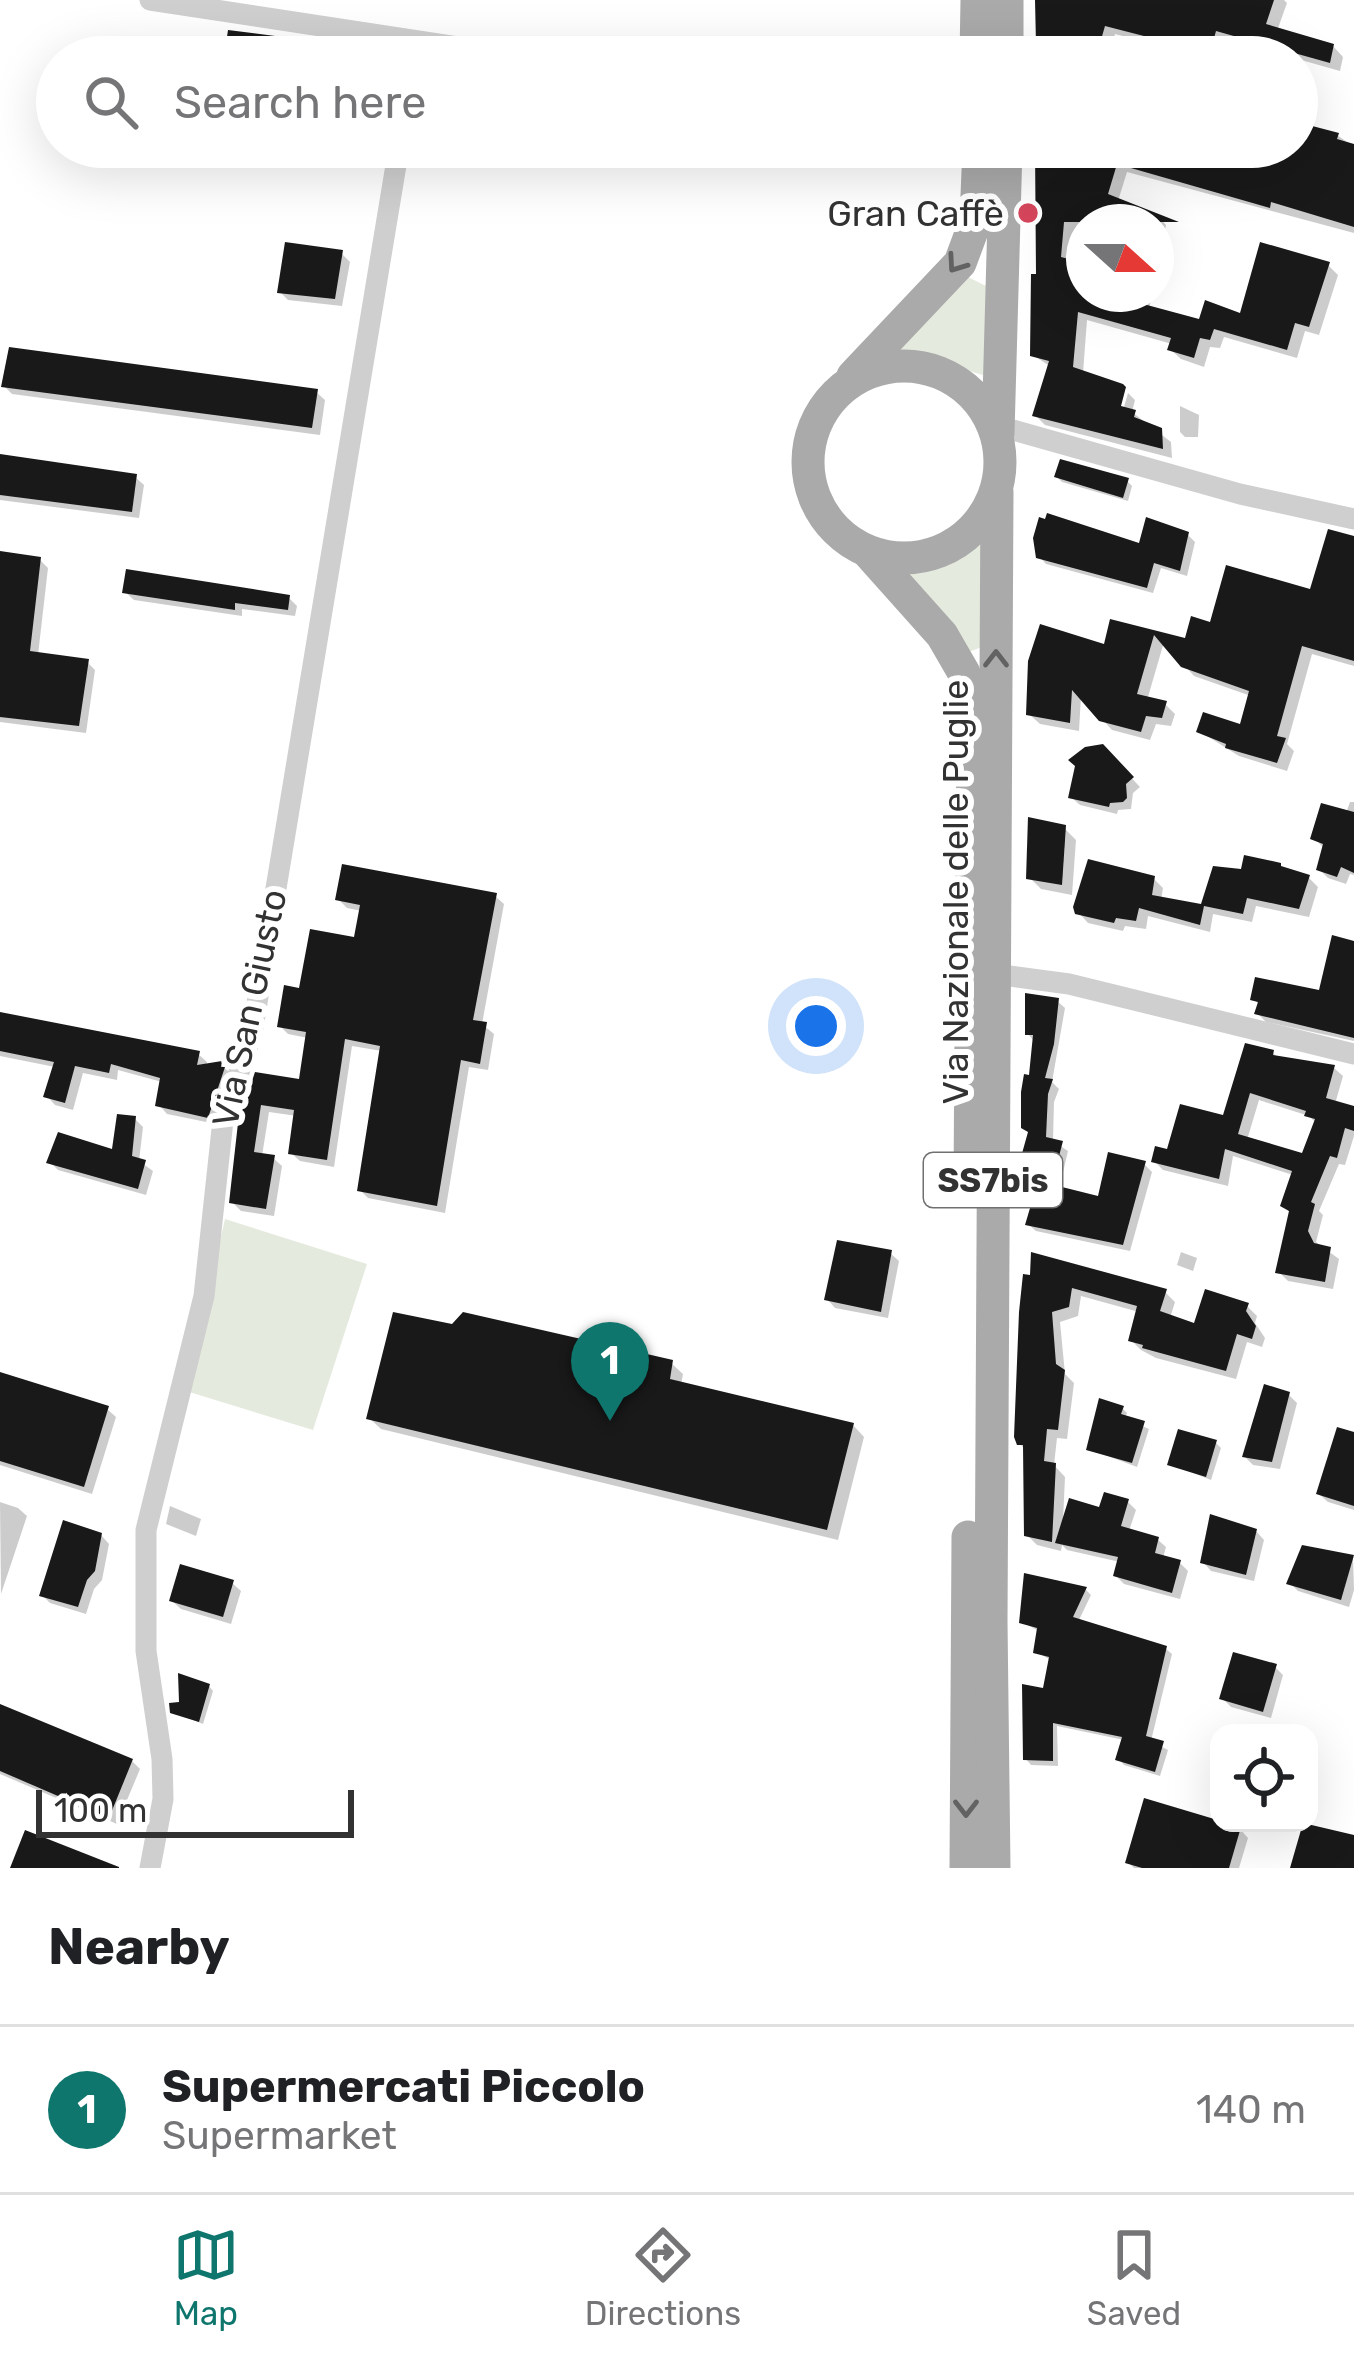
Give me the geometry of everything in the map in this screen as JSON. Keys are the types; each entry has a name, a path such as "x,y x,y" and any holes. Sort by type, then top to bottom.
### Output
{"main road":[{"path":"976,0 976,36"},
{"path":"1006,36 1007,0"},
{"name":"Via Nazionale delle Puglie","path":"966,1868 973,717 964,673 942,635 867,551 831,524 810,484 808,454 831,399 960,263 976,220 978,168"},
{"name":"Via Nazionale delle Puglie","path":"994,1868 997,492 1003,462 999,429 1005,168"},
{"path":"831,399 853,380 880,368 909,366 937,372 963,386 999,429"},
{"path":"867,551 897,558 929,555 957,542 980,520 997,492"}],"street":[{"path":"150,0 344,36"},
{"name":"Via San Giusto","path":"150,1868 163,1798 146,1651 146,1530 204,1296 223,1120 252,1033 396,168"},
{"path":"999,429 1240,494 1354,519"},
{"path":"994,974 1069,985 1354,1054"}],"shaded area":[{"path":"964,275 992,289 990,377 926,359 891,356"},
{"path":"986,528 990,644 966,653 891,566 943,558"},
{"path":"225,1219 367,1264 313,1430 186,1391"}],"building":[{"path":"1035,0 1274,0 1266,24 1307,36 1234,36 1216,31 1215,36 1144,36 1105,26 1102,36 1036,36"},
{"path":"228,30 275,36 227,36"},
{"path":"1318,39 1334,44 1330,63 1318,60"},
{"path":"1318,128 1339,133 1337,139 1354,144 1354,227 1271,202 1270,208 1131,168 1318,168"},
{"path":"1035,168 1116,168 1108,194 1133,204 1066,204 1061,257 1066,258 1066,312 1078,312 1073,367 1123,384 1121,406 1162,428 1163,449 1032,416 1049,361 1030,356 1031,274 1036,274"},
{"path":"285,242 343,250 335,299 277,293"},
{"path":"1260,242 1330,262 1309,327 1295,323 1287,350 1214,329 1210,340 1200,338 1194,358 1167,350 1171,338 1078,312 1173,312 1199,319 1205,300 1240,313"},
{"path":"9,347 318,389 312,428 1,387"},
{"path":"0,454 137,474 132,512 0,495"},
{"path":"1060,459 1129,478 1123,498 1054,477"},
{"path":"1047,513 1139,543 1146,517 1189,532 1180,571 1154,563 1147,588 1036,558 1033,538 1039,517 1045,519"},
{"path":"1328,529 1354,536 1354,661 1302,646 1277,736 1286,738 1277,763 1225,748 1226,744 1196,732 1203,712 1240,724 1249,691 1181,667 1154,635 1137,694 1167,701 1162,718 1146,716 1141,732 1099,721 1072,690 1070,723 1026,715 1028,661 1040,624 1104,644 1110,619 1185,638 1191,616 1210,622 1226,565 1310,589"},
{"path":"0,551 41,557 30,651 89,659 79,726 0,717"},
{"path":"126,569 290,595 288,610 235,603 235,610 122,593"},
{"path":"1103,744 1134,777 1126,784 1127,798 1109,807 1068,798 1075,766 1068,760 1085,747"},
{"path":"1321,803 1354,812 1354,873 1341,867 1337,877 1316,870 1323,844 1310,839"},
{"path":"1028,817 1066,825 1062,885 1026,879"},
{"path":"1244,855 1310,875 1299,909 1247,898 1243,914 1204,906 1200,925 1139,908 1136,921 1116,918 1114,923 1075,914 1088,859 1155,876 1152,895 1201,904 1213,866 1241,869"},
{"path":"342,864 497,893 473,1020 487,1022 480,1064 461,1060 437,1206 357,1191 380,1046 345,1039 327,1160 288,1154 294,1110 261,1105 254,1152 275,1155 266,1209 229,1203 238,1123 255,1072 299,1079 306,1032 277,1027 284,985 299,988 310,929 354,937 360,905 335,900"},
{"path":"1332,935 1354,941 1354,1038 1254,1014 1258,1002 1250,1000 1255,977 1319,990"},
{"path":"1025,993 1059,998 1045,1078 1053,1079 1046,1137 1063,1141 1054,1175 1024,1168 1021,1157 1028,1132 1021,1128 1021,1092 1024,1074 1029,1075 1033,1035 1025,1035"},
{"path":"0,1012 200,1051 197,1065 222,1061 225,1067 208,1118 155,1106 160,1078 111,1064 109,1073 75,1066 65,1103 43,1097 54,1062 0,1051"},
{"path":"1245,1043 1274,1050 1273,1055 1335,1065 1326,1098 1354,1106 1354,1131 1345,1128 1337,1158 1330,1156 1311,1202 1315,1204 1308,1231 1314,1243 1331,1247 1325,1282 1275,1273 1289,1211 1280,1206 1292,1171 1225,1149 1219,1179 1151,1162 1155,1146 1167,1149 1180,1104 1223,1115","holes":["1250,1093 1306,1111 1304,1116 1315,1119 1302,1153 1238,1134"]},
{"path":"117,1114 136,1116 132,1156 146,1160 138,1189 46,1163 58,1132 112,1149"},
{"path":"1108,1152 1146,1161 1123,1245 1025,1225 1038,1181 1098,1196"},
{"path":"837,1240 892,1250 881,1312 824,1300"},
{"path":"1031,1252 1167,1289 1160,1311 1194,1323 1205,1289 1249,1303 1246,1311 1256,1326 1252,1339 1237,1334 1226,1371 1128,1341 1137,1306 1072,1288 1069,1307 1052,1312 1056,1364 1065,1370 1058,1430 1047,1429 1044,1461 1056,1463 1052,1542 1024,1536 1023,1445 1017,1445 1014,1437 1019,1312"},
{"path":"393,1312 452,1324 463,1312 673,1360 670,1379 854,1423 827,1530 366,1419"},
{"path":"0,1372 109,1406 84,1487 0,1461"},
{"path":"1264,1384 1290,1392 1272,1462 1242,1457"},
{"path":"1099,1398 1124,1406 1121,1414 1145,1421 1132,1463 1086,1450"},
{"path":"1337,1427 1354,1432 1354,1506 1316,1494"},
{"path":"1178,1429 1217,1440 1206,1477 1167,1465"},
{"path":"1104,1492 1129,1499 1121,1526 1159,1537 1155,1553 1181,1560 1172,1593 1113,1576 1118,1557 1055,1543 1069,1498 1099,1507"},
{"path":"1210,1514 1257,1529 1246,1575 1200,1563"},
{"path":"63,1520 102,1533 95,1571 78,1607 39,1596"},
{"path":"1302,1545 1354,1555 1341,1600 1286,1584"},
{"path":"180,1564 234,1580 223,1617 169,1601"},
{"path":"1024,1573 1087,1587 1073,1617 1167,1646 1146,1736 1164,1741 1155,1772 1115,1760 1122,1737 1053,1723 1053,1761 1023,1760 1022,1684 1043,1688 1049,1657 1033,1653 1037,1628 1019,1623"},
{"path":"1233,1652 1277,1664 1263,1712 1219,1699"},
{"path":"178,1673 210,1684 199,1722 170,1713 169,1703 179,1702"},
{"path":"0,1704 133,1759 109,1818 0,1771"},
{"path":"1144,1798 1210,1818 1210,1832 1240,1832 1229,1868 1142,1868 1125,1863"},
{"path":"1318,1827 1354,1835 1354,1868 1290,1868 1300,1832 1318,1832"},
{"path":"25,1830 119,1867 119,1868 10,1868"}],"place":[{"name":"Gran Caffè","path":"1028,213"},
{"name":"Supermercati Piccolo","path":"610,1421"}]}
